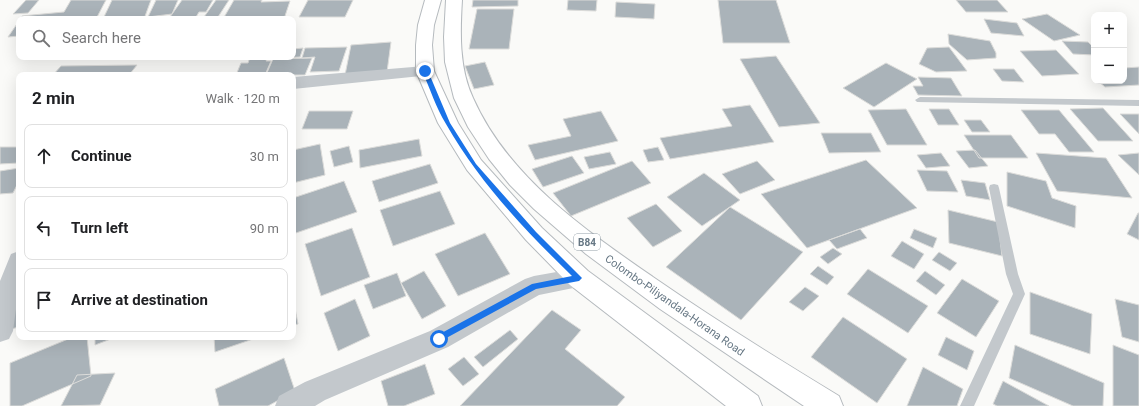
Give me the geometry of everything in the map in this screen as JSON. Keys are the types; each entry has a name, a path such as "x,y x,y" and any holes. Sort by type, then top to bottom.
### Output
{"main road":[{"path":"433,0 426,24 424,45 425,71 448,123 474,165 534,234 579,278 748,406"},
{"name":"Colombo-Piliyandala-Horana Road","path":"454,0 452,49 455,72 462,97 477,128 508,168 556,218 612,262 707,329 829,406"}],"street":[{"path":"296,83 425,71"},
{"path":"0,331 3,309 16,270"},
{"path":"289,406 315,391 439,339 534,286 579,278"}],"lane":[{"path":"920,100 1139,103"},
{"path":"967,406 1019,294 1012,274 994,188"}],"building":[{"path":"26,0 39,0 28,13 13,14"},
{"path":"71,0 106,0 98,16 22,16 64,12"},
{"path":"112,0 151,0 145,16 104,16"},
{"path":"156,0 178,0 172,14 148,16"},
{"path":"182,0 213,0 206,12 199,12 197,16 171,16"},
{"path":"216,0 229,0 219,16 205,16"},
{"path":"234,0 262,0 261,2 290,1 285,16 225,16"},
{"path":"308,0 353,0 345,17 299,17"},
{"path":"473,0 518,0 518,6 472,7"},
{"path":"568,0 597,0 596,11 567,10"},
{"path":"718,0 776,0 790,43 723,43"},
{"path":"956,0 997,0 1008,12 966,12"},
{"path":"616,2 655,4 654,19 615,17"},
{"path":"477,9 514,9 509,49 469,49"},
{"path":"1047,14 1080,35 1054,41 1022,19"},
{"path":"984,19 1017,23 1024,36 991,33"},
{"path":"16,25 16,36 8,37"},
{"path":"948,34 990,41 996,53 996,58 967,60 949,44"},
{"path":"1062,41 1088,42 1091,45 1091,55 1073,54"},
{"path":"391,42 387,72 345,75 351,45"},
{"path":"347,47 339,71 310,72 315,57 302,58 305,48"},
{"path":"949,47 967,71 936,72 919,64 927,48"},
{"path":"303,48 300,57 296,57 296,49"},
{"path":"1056,50 1079,74 1042,76 1020,51"},
{"path":"776,56 820,123 779,127 740,59"},
{"path":"296,58 312,58 305,75 296,75 296,72 267,72 273,60 296,60"},
{"path":"249,60 271,61 266,72 237,72 241,63 248,63"},
{"path":"485,62 494,85 474,89 465,66"},
{"path":"886,63 917,79 874,107 843,88"},
{"path":"137,65 131,72 56,72 61,66"},
{"path":"1139,67 1139,85 1105,87 1102,84 1127,84 1127,68"},
{"path":"993,69 1014,69 1024,82 1002,81"},
{"path":"918,77 951,78 962,96 918,95 913,86 923,86"},
{"path":"750,105 774,142 670,159 660,138 732,126 722,109"},
{"path":"1103,108 1133,141 1098,141 1070,109"},
{"path":"906,109 927,145 887,145 868,110"},
{"path":"929,109 949,109 959,125 938,125"},
{"path":"1021,110 1059,110 1094,152 1069,152 1055,134 1039,134"},
{"path":"309,111 353,111 347,129 302,129"},
{"path":"601,111 618,141 535,160 528,145 571,136 563,119"},
{"path":"1120,114 1139,114 1139,134"},
{"path":"964,120 981,120 990,132 972,132"},
{"path":"821,133 871,133 881,152 829,153"},
{"path":"964,135 1011,135 1028,158 979,158"},
{"path":"419,139 422,156 360,168 359,150"},
{"path":"320,144 325,175 296,182 296,149"},
{"path":"349,146 353,162 334,167 330,151"},
{"path":"0,147 16,147 16,163 0,164"},
{"path":"658,147 664,160 648,162 643,150"},
{"path":"975,150 988,166 969,168 956,151"},
{"path":"610,152 616,164 589,169 584,157"},
{"path":"941,153 950,166 926,168 917,155"},
{"path":"1036,153 1106,158 1132,198 1057,191"},
{"path":"1139,153 1139,175 1118,155"},
{"path":"572,156 584,173 543,187 532,169"},
{"path":"866,160 917,208 807,248 761,194"},
{"path":"632,161 651,183 571,216 553,193"},
{"path":"757,161 775,180 740,194 722,174"},
{"path":"430,164 438,183 379,202 372,181"},
{"path":"16,168 16,187 13,193 0,194 0,171"},
{"path":"917,170 947,171 958,192 927,191"},
{"path":"1007,172 1046,181 1052,198 1076,206 1075,228 1007,206"},
{"path":"704,173 740,200 702,226 667,197"},
{"path":"961,180 985,183 990,200 966,196"},
{"path":"344,181 357,212 296,233 296,197"},
{"path":"440,191 455,224 393,246 380,210"},
{"path":"656,204 682,231 653,247 627,218"},
{"path":"730,207 803,252 741,320 666,267"},
{"path":"948,210 998,222 1002,256 949,243"},
{"path":"1139,213 1139,240 1127,234"},
{"path":"352,228 370,277 321,296 305,244"},
{"path":"860,229 867,238 837,249 829,240"},
{"path":"914,229 937,238 933,248 910,238"},
{"path":"485,233 510,274 458,296 435,254"},
{"path":"902,241 924,254 914,269 891,256"},
{"path":"833,248 842,254 828,264 820,257"},
{"path":"939,252 957,263 950,271 932,260"},
{"path":"818,266 834,277 827,285 810,274"},
{"path":"868,269 928,306 908,333 847,294"},
{"path":"424,271 446,306 422,319 401,283"},
{"path":"925,271 945,285 936,295 916,281"},
{"path":"397,273 406,296 373,309 364,285"},
{"path":"962,279 999,301 976,337 937,313"},
{"path":"805,287 819,296 803,311 789,302"},
{"path":"1030,292 1092,314 1090,354 1030,334"},
{"path":"355,299 370,336 338,351 324,313"},
{"path":"1115,299 1139,305 1139,342 1122,337"},
{"path":"16,306 16,328 7,330"},
{"path":"552,310 581,330 565,349 625,397 617,406 460,406"},
{"path":"296,314 298,324 296,324"},
{"path":"843,317 907,359 877,403 811,357"},
{"path":"510,330 518,339 483,367 474,357"},
{"path":"946,337 974,351 967,370 938,355"},
{"path":"66,340 87,340 91,376 22,406 10,406 10,363"},
{"path":"95,340 108,340 95,345"},
{"path":"214,340 250,340 215,352"},
{"path":"1015,345 1104,383 1103,406 1073,406 1009,378"},
{"path":"1113,345 1139,355 1139,406 1113,406"},
{"path":"464,357 479,374 463,386 448,369"},
{"path":"284,358 295,391 268,406 219,406 215,389"},
{"path":"425,364 435,394 404,406 388,406 381,381"},
{"path":"923,367 963,389 957,406 907,406"},
{"path":"115,373 100,405 61,406 77,375"},
{"path":"1003,381 1049,406 997,406 993,404"}],"route":[{"path":"425,71 448,123 474,165 534,234 579,278 534,286 439,339"}]}
